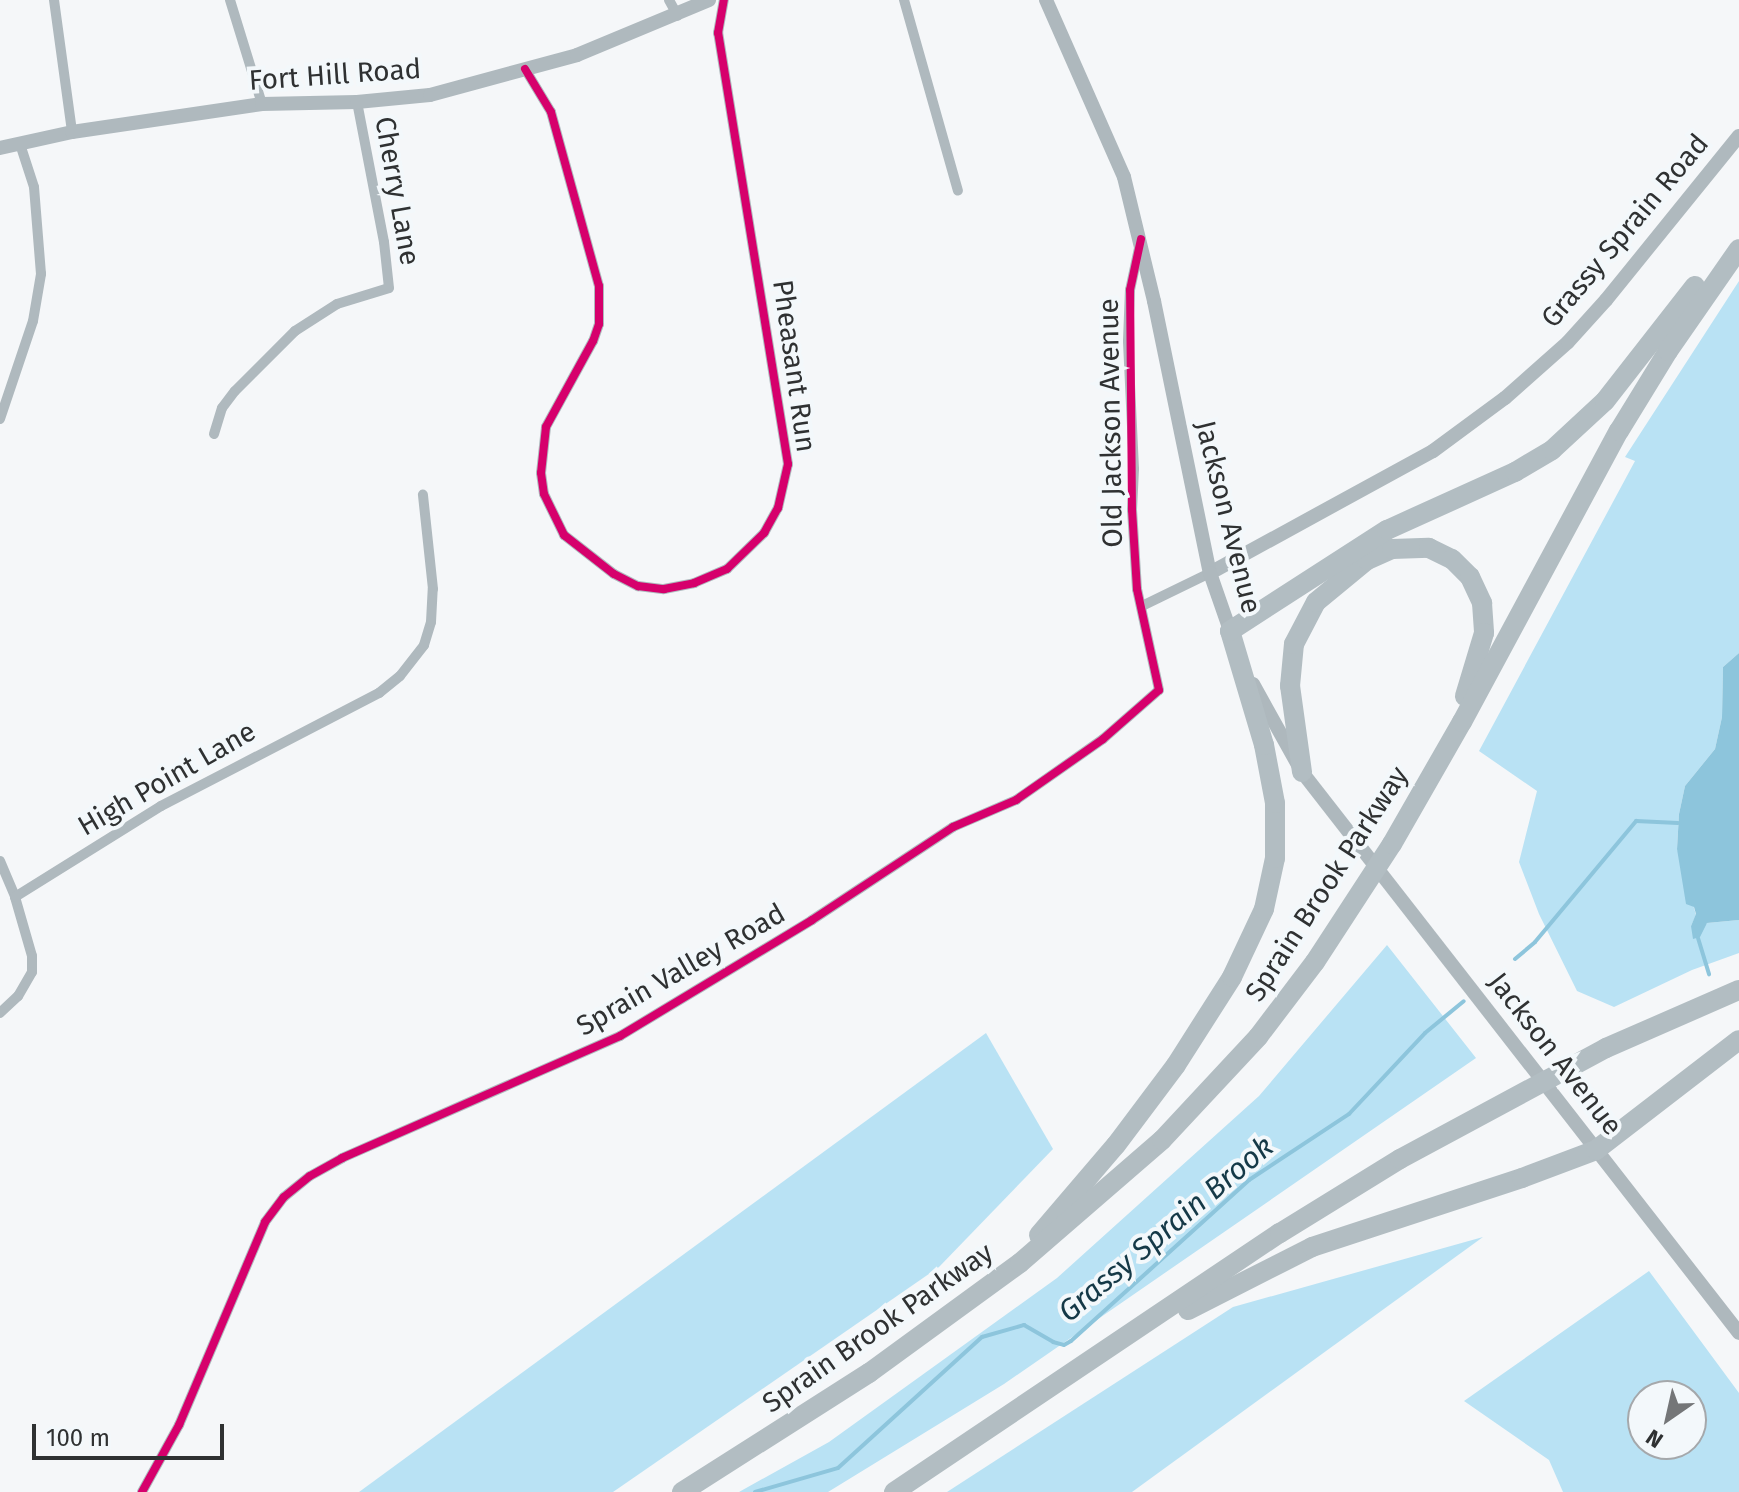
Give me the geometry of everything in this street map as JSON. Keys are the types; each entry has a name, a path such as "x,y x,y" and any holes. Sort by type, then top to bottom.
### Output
{"highway":[{"path":"1005,1274 1100,1165 1160,1087 1225,988 1258,926 1273,867 1275,803 1264,745 1230,631 1387,530 1528,466 1564,442 1612,393 1739,235"},
{"name":"Sprain Brook Parkway","path":"682,1492 869,1373 1005,1274 1128,1172 1195,1107 1258,1037 1341,924 1439,763 1619,431 1676,338 1739,249"},
{"path":"1302,772 1290,686 1292,654 1298,633 1316,602 1345,574 1379,554 1405,547 1429,548 1452,559 1470,577 1482,603 1481,649 1439,763"},
{"path":"894,1492 1280,1233 1440,1135 1606,1048 1739,990"},
{"path":"1068,1377 1290,1256 1596,1150 1739,1040"}],"main road":[{"name":"Jackson Avenue","path":"1046,0 1124,177 1141,239 1210,573 1251,682 1302,772 1739,1333"}],"street":[{"path":"54,0 72,132"},
{"path":"230,0 262,104"},
{"path":"669,0 678,16"},
{"name":"Fort Hill Road","path":"0,148 72,132 262,104 357,102 430,95 577,55 678,16 709,0"},
{"name":"Pheasant Run","path":"525,69 551,112 599,286 599,324 593,341 546,427 541,473 544,494 564,535 614,574 638,586 664,589 694,583 727,569 764,533 778,508 788,464 718,33 724,0"},
{"path":"904,0 958,191"},
{"name":"Cherry Lane","path":"214,434 222,408 235,391 295,331 337,304 389,288 384,242 357,102"},
{"name":"Grassy Sprain Road","path":"1142,606 1210,573 1433,451 1505,398 1568,342 1606,300 1739,136"},
{"path":"0,419 33,321 41,274 34,187 20,144"},
{"name":"Old Jackson Avenue","path":"1141,239 1130,290 1128,341 1132,510 1137,589 1142,606"},
{"name":"High Point Lane","path":"15,897 161,806 379,693 400,676 424,645 431,622 433,589 423,495"},
{"name":"Sprain Valley Road","path":"142,1492 179,1425 265,1222 284,1197 342,1158 620,1036 812,920 953,827 1016,800 1103,739 1159,690 1142,606"},
{"path":"0,861 15,897 32,956 32,972 18,996 0,1013"}],"shaded area":[{"path":"1739,281 1739,653 1723,667 1722,717 1715,749 1685,786 1677,848 1696,915 1691,926 1700,931 1707,923 1739,920 1739,953 1692,970 1614,1007 1577,991 1539,914 1519,862 1537,791 1479,751 1635,461 1625,457"},
{"path":"1739,653 1739,920 1707,923 1700,937 1693,939 1691,926 1696,914 1694,907 1686,904 1677,849 1679,814 1685,786 1715,749 1722,717 1723,667"},
{"path":"1387,945 1476,1058 1004,1384 828,1492 739,1492 829,1442 1057,1278 1259,1096"},
{"path":"986,1033 1053,1149 939,1267 613,1492 359,1492"},
{"path":"1483,1237 1132,1492 947,1492 1233,1307"},
{"path":"1649,1271 1739,1393 1739,1492 1563,1492 1549,1460 1464,1401"}],"waterway":[{"name":"Grassy Sprain Brook","path":"1515,959 1535,942 1636,821 1678,823"},
{"path":"1698,938 1709,974"},
{"name":"Grassy Sprain Brook","path":"755,1492 838,1468 982,1337 1024,1325 1053,1342 1064,1345 1071,1341 1249,1180 1349,1114 1425,1033 1464,1001"}],"cycle path":[{"path":"525,69 551,112 599,286 599,324 593,341 546,427 541,473 544,494 564,535 614,574 638,586 664,589 694,583 727,569 764,533 778,508 788,464 718,33 724,0"},
{"path":"142,1492 179,1425 265,1222 284,1197 310,1176 342,1158 620,1036 812,920 953,827 1016,800 1103,739 1159,690 1137,589 1132,510 1130,290 1141,239"}]}
